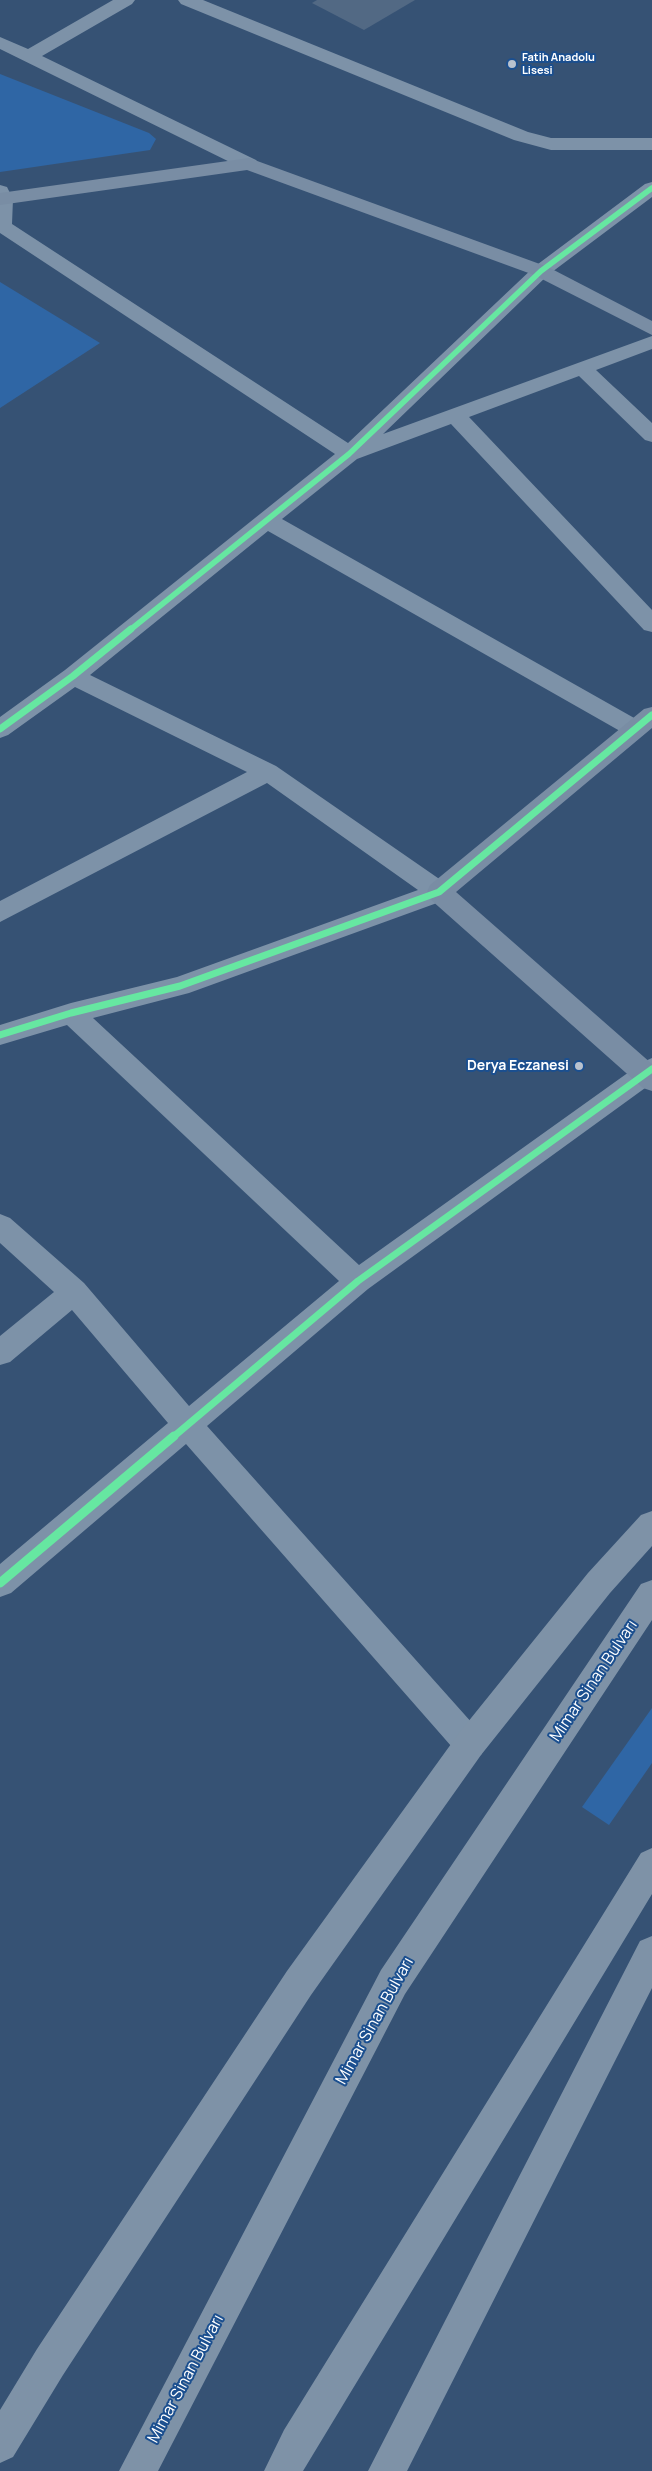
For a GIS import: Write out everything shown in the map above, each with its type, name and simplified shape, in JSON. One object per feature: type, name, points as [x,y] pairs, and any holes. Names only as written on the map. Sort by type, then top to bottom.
[{"type":"highway","points":[[0,2444],[50,2362],[299,1983],[470,1744],[599,1584],[652,1525]]},
{"type":"highway","name":"Mimar Sinan Bulvarı","points":[[138,2471],[393,1982],[652,1594]]},
{"type":"highway","points":[[283,2471],[297,2443],[652,1864]]},
{"type":"highway","points":[[387,2471],[652,1953]]},
{"type":"street","points":[[29,56],[126,0]]},
{"type":"street","points":[[186,0],[521,136],[552,144],[652,144]]},
{"type":"street","points":[[0,42],[250,164],[541,271],[652,329]]},
{"type":"street","points":[[250,164],[1,196],[2,226],[349,454]]},
{"type":"street","points":[[0,729],[72,676],[349,454],[541,271],[652,188]]},
{"type":"street","points":[[349,454],[652,342]]},
{"type":"street","points":[[582,368],[652,435]]},
{"type":"street","points":[[454,415],[652,624]]},
{"type":"street","points":[[0,1035],[71,1013],[180,986],[439,892],[643,722],[266,520]]},
{"type":"street","points":[[0,1583],[358,1281],[650,1074],[439,892],[268,772],[72,676]]},
{"type":"street","points":[[0,912],[268,772]]},
{"type":"street","points":[[71,1013],[358,1281]]},
{"type":"street","points":[[0,1226],[74,1292],[188,1425],[470,1744]]},
{"type":"street","points":[[0,1353],[74,1292]]},
{"type":"shaded area","points":[[0,74],[149,133],[156,139],[150,150],[0,172]]},
{"type":"shaded area","points":[[0,282],[100,343],[0,408]]},
{"type":"shaded area","points":[[652,1708],[652,1763],[609,1825],[582,1807]]},
{"type":"building","points":[[317,0],[415,0],[364,30],[312,3]]},
{"type":"cycle path","points":[[0,729],[73,676],[349,454],[541,271],[652,188]]},
{"type":"cycle path","points":[[0,1035],[71,1013],[180,986],[439,892],[652,715]]},
{"type":"cycle path","points":[[0,1583],[358,1281],[652,1069]]},
{"type":"place","name":"Fatih Anadolu Lisesi","points":[[512,64]]},
{"type":"place","name":"Derya Eczanesi","points":[[579,1066]]}]
